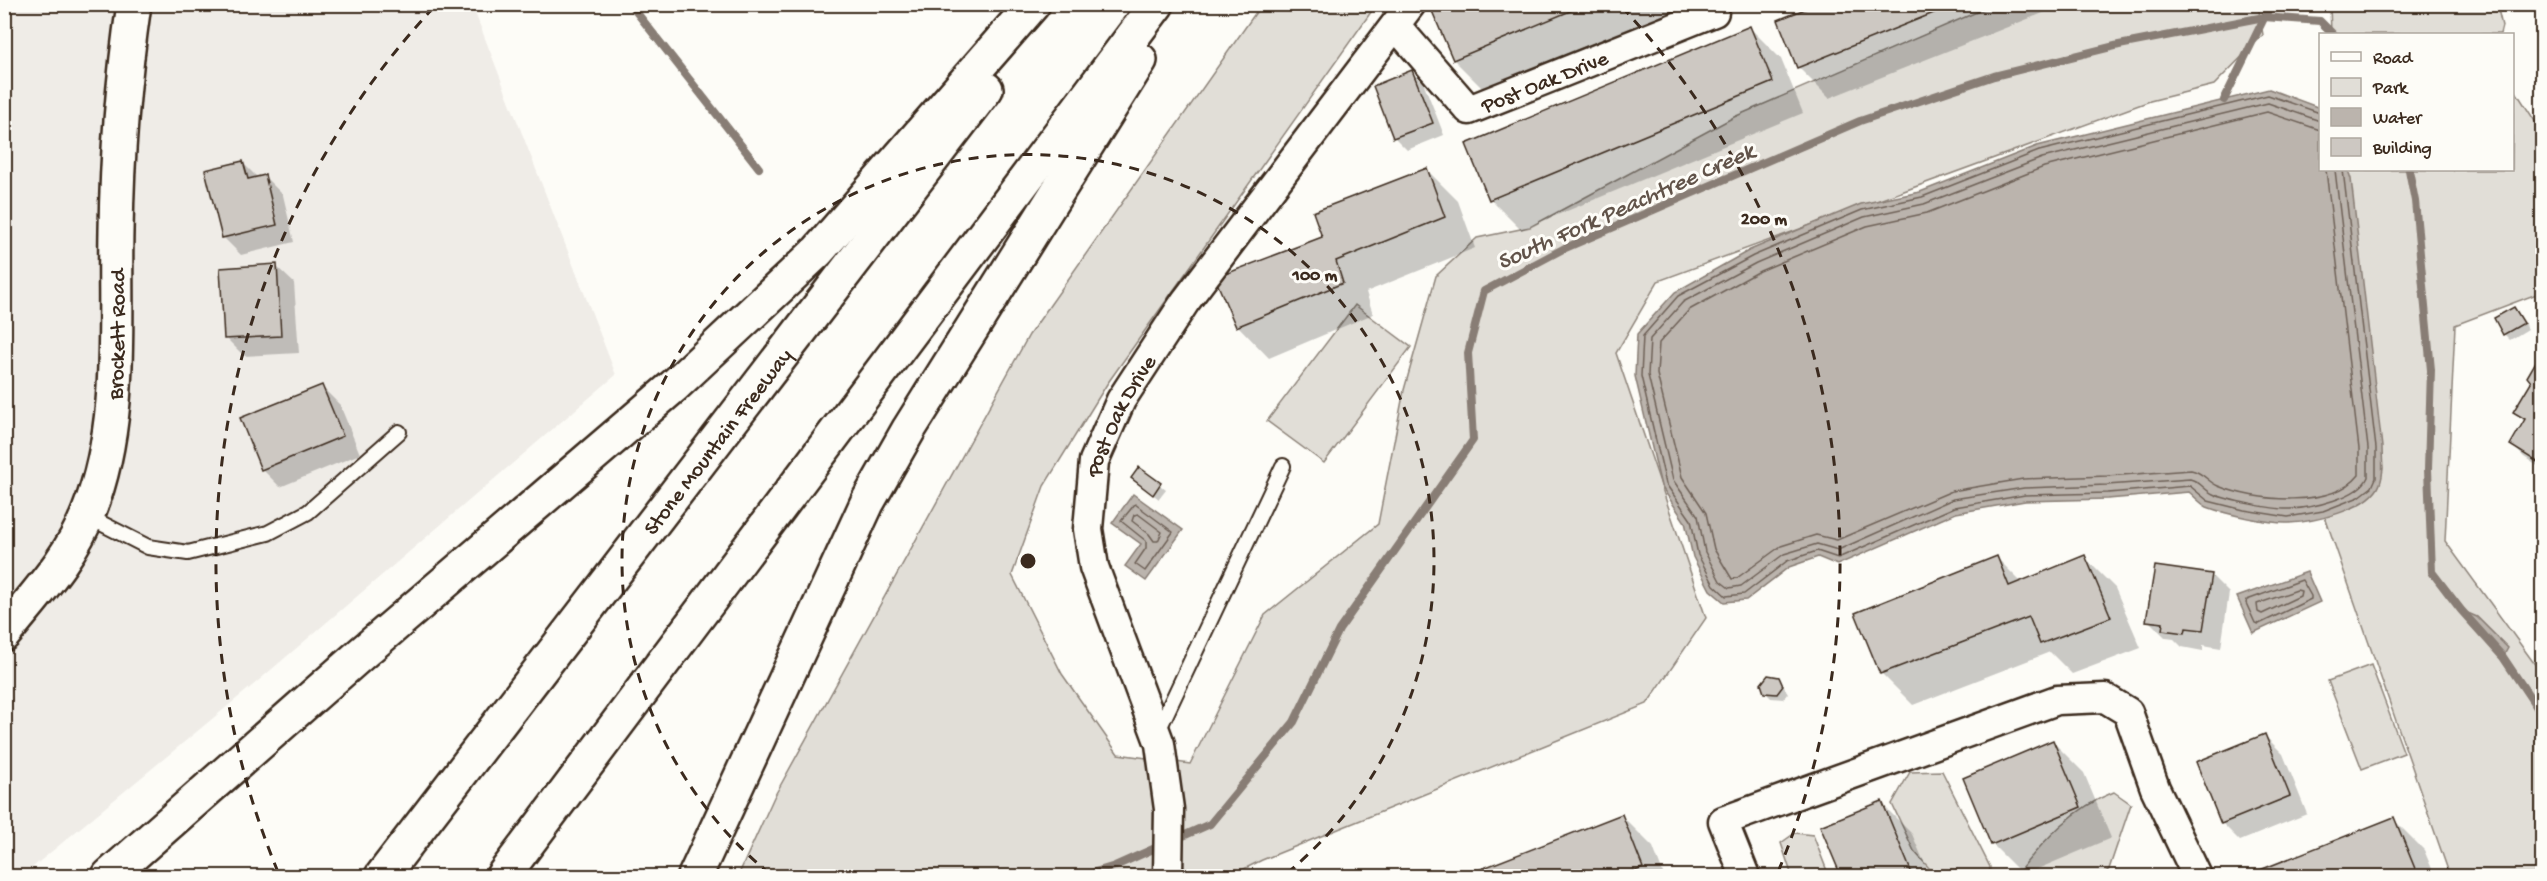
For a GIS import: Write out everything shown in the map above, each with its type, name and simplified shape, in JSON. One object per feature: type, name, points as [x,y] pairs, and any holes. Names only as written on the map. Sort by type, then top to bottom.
[{"type":"main road","name":"Brockett Road","points":[[4,634],[66,557],[87,516],[104,463],[111,420],[114,376],[117,216],[126,62],[134,4]]},
{"type":"main road","points":[[109,876],[361,654],[674,386],[818,250],[1033,4]]},
{"type":"main road","name":"Stone Mountain Freeway","points":[[382,876],[1051,4]]},
{"type":"main road","points":[[503,876],[1157,4]]},
{"type":"main road","points":[[695,876],[867,503],[909,429],[1175,4]]},
{"type":"street","name":"Post Oak Drive","points":[[1168,871],[1169,809],[1160,744],[1094,567],[1088,529],[1094,461],[1121,400],[1185,302],[1403,15],[1469,110],[1714,12],[1711,4]]},
{"type":"street","points":[[1745,876],[1723,821],[2057,700],[2104,698],[2128,712],[2155,788],[2197,876]]},
{"type":"lane","points":[[87,516],[148,546],[188,554],[268,534],[308,512],[399,432]]},
{"type":"lane","points":[[1156,735],[1283,466]]},
{"type":"shaded area","points":[[5,5],[472,5],[616,375],[258,681],[22,876],[5,876]]},
{"type":"green space","points":[[1261,5],[1376,5],[1107,384],[1044,486],[1012,575],[1062,674],[1118,754],[1190,764],[1265,615],[1378,524],[1404,390],[1436,276],[1477,238],[1530,227],[1734,117],[1993,5],[2258,5],[2263,35],[2214,85],[2150,101],[1658,281],[1616,353],[1706,618],[1647,704],[1262,860],[1230,876],[738,876],[774,797],[1029,335]]},
{"type":"green space","points":[[2330,5],[2497,5],[2502,26],[2500,33],[2331,33]]},
{"type":"green space","points":[[2514,89],[2542,132],[2542,292],[2455,325],[2445,541],[2542,674],[2542,876],[2450,876],[2325,517],[2363,501],[2376,488],[2383,468],[2348,171],[2514,171]]},
{"type":"green space","points":[[1355,305],[1411,347],[1324,463],[1267,421]]},
{"type":"green space","points":[[2371,665],[2404,753],[2362,769],[2328,681]]},
{"type":"green space","points":[[1942,771],[1990,867],[1989,876],[1936,876],[1914,851],[1892,804],[1910,772]]},
{"type":"green space","points":[[2114,792],[2131,804],[2109,869],[2102,876],[2020,876],[2018,873],[2028,860],[2061,826],[2086,807]]},
{"type":"green space","points":[[1795,833],[1813,835],[1829,876],[1792,876],[1781,843]]},
{"type":"water","points":[[2269,89],[2319,108],[2319,171],[2348,171],[2351,179],[2382,447],[2383,468],[2378,488],[2362,503],[2351,508],[2325,517],[2289,523],[2260,520],[2215,510],[2205,506],[2189,492],[2108,499],[2025,501],[1956,513],[1837,565],[1818,557],[1789,567],[1746,600],[1724,602],[1710,590],[1693,557],[1685,522],[1661,486],[1635,376],[1637,334],[1675,292],[1750,250],[1861,204],[1920,192],[2037,146]]},
{"type":"water","points":[[1133,494],[1183,530],[1146,581],[1125,566],[1141,544],[1112,523]]},
{"type":"water","points":[[2307,572],[2320,602],[2253,633],[2237,597]]},
{"type":"water","points":[[2461,610],[2477,617],[2508,648],[2503,657]]},
{"type":"building","points":[[1429,4],[1587,4],[1453,60]]},
{"type":"building","points":[[1817,4],[1956,4],[1797,68],[1778,20]]},
{"type":"building","points":[[1750,26],[1773,82],[1489,200],[1466,144]]},
{"type":"building","points":[[1412,70],[1433,123],[1393,138],[1373,86]]},
{"type":"building","points":[[243,161],[248,179],[265,175],[277,225],[222,238],[205,170]]},
{"type":"building","points":[[1427,168],[1445,217],[1336,261],[1343,283],[1236,327],[1215,278],[1322,237],[1313,212]]},
{"type":"building","points":[[277,264],[281,336],[224,339],[220,268]]},
{"type":"building","points":[[2514,307],[2524,323],[2503,335],[2494,318]]},
{"type":"building","points":[[2538,358],[2542,361],[2542,465],[2510,445],[2525,419],[2513,412],[2531,382],[2527,377]]},
{"type":"building","points":[[322,385],[343,436],[261,470],[240,418]]},
{"type":"building","points":[[1139,467],[1161,483],[1153,495],[1131,478]]},
{"type":"building","points":[[2085,555],[2111,617],[2040,644],[2029,617],[1880,674],[1855,613],[1997,556],[2009,586]]},
{"type":"building","points":[[2155,566],[2212,574],[2203,630],[2186,628],[2185,633],[2162,630],[2163,623],[2146,621]]},
{"type":"building","points":[[1768,675],[1779,677],[1783,686],[1777,694],[1764,693],[1761,684]]},
{"type":"building","points":[[2265,734],[2290,796],[2221,824],[2196,762]]},
{"type":"building","points":[[2053,740],[2081,807],[1991,845],[1963,778]]},
{"type":"building","points":[[1882,801],[1913,876],[1841,876],[1820,826]]},
{"type":"building","points":[[1622,814],[1643,868],[1620,876],[1463,876]]},
{"type":"building","points":[[2394,817],[2418,876],[2257,876],[2255,872]]},
{"type":"waterway","points":[[630,4],[759,168]]},
{"type":"waterway","points":[[2224,100],[2271,4]]},
{"type":"waterway","name":"South Fork Peachtree Creek","points":[[1174,840],[1210,824],[1294,722],[1339,630],[1473,440],[1468,353],[1484,291],[1563,249],[1860,121],[1994,76],[2119,45],[2264,17],[2320,21],[2332,33]]},
{"type":"waterway","name":"South Fork Peachtree Creek","points":[[2409,171],[2415,201],[2431,370],[2428,469],[2432,572],[2461,610],[2503,657],[2542,715]]},
{"type":"waterway","name":"South Fork Peachtree Creek","points":[[1082,876],[1115,866],[1162,845]]}]
